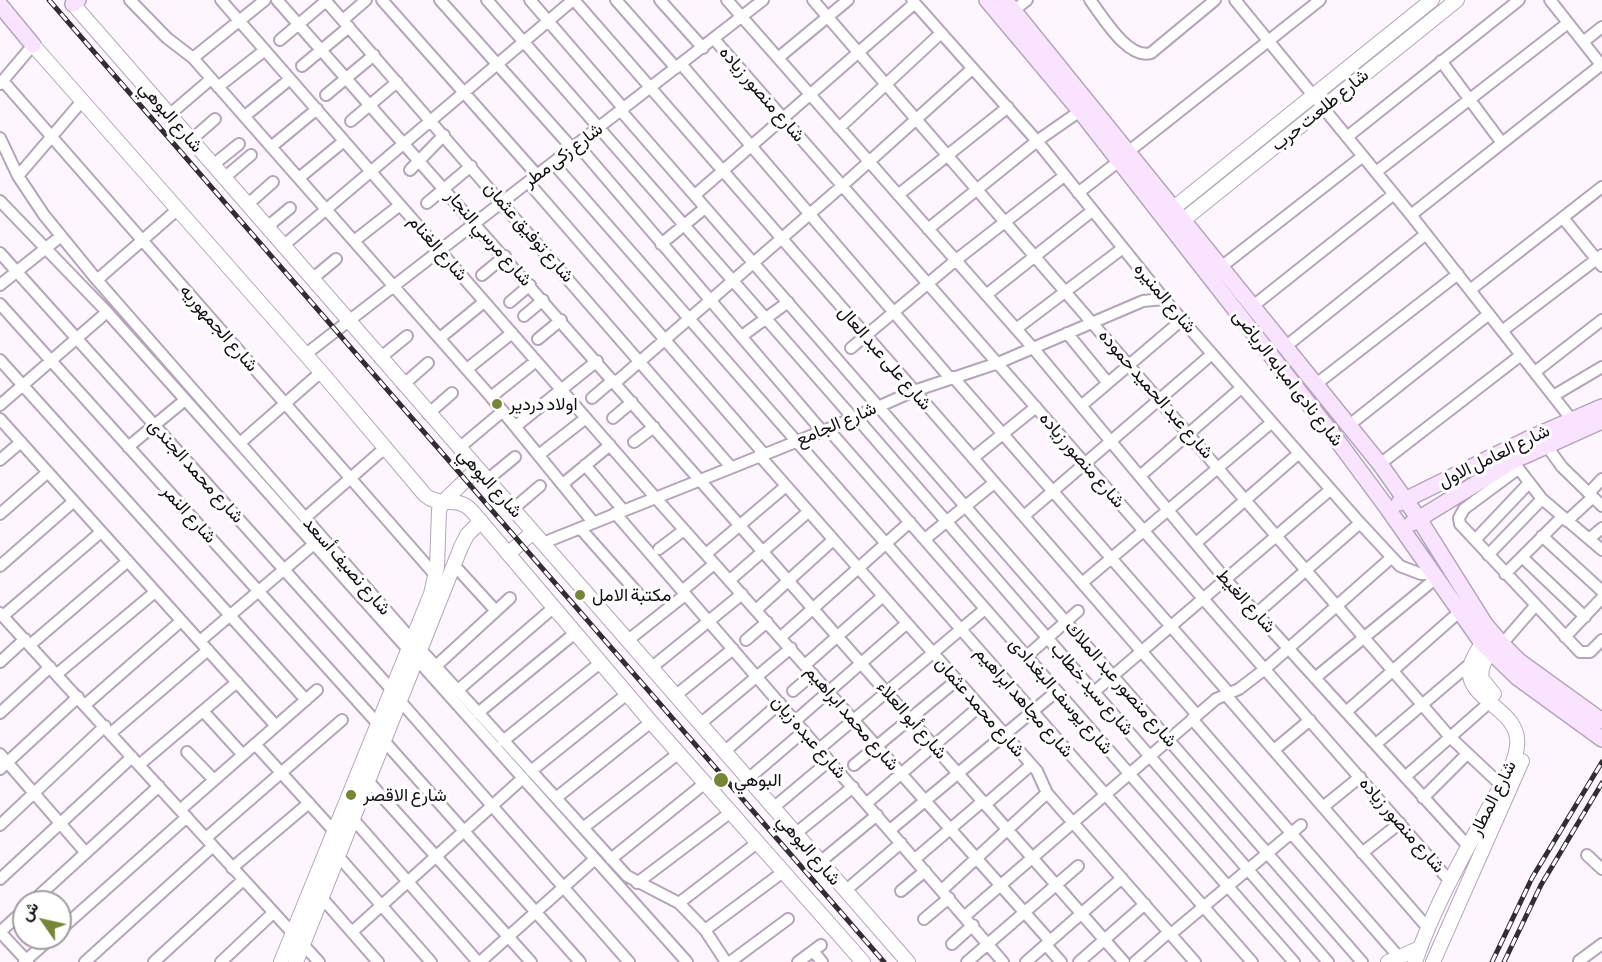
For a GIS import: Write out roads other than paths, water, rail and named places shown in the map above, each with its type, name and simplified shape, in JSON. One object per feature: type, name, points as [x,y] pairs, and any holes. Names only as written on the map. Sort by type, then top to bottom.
[{"type":"main road","name":"شارع نادى امبابه الرياضى","points":[[987,0],[1080,111],[1124,157]]},
{"type":"main road","points":[[0,5],[33,45]]},
{"type":"main road","name":"شارع نادى امبابه الرياضى","points":[[1009,5],[1173,219],[1388,509],[1458,613],[1491,646],[1518,678],[1602,739]]},
{"type":"main road","name":"شارع نادى امبابه الرياضى","points":[[1173,219],[1221,267],[1380,464],[1419,519],[1475,609],[1491,646],[1538,675],[1602,721]]},
{"type":"main road","name":"شارع العامل الاول","points":[[1388,509],[1602,407]]},
{"type":"main road","name":"شارع العامل الاول","points":[[1402,529],[1546,445],[1602,422]]},
{"type":"street","points":[[130,0],[161,33],[193,58],[245,116],[504,411],[594,522]]},
{"type":"street","name":"شارع الغنام","points":[[221,0],[654,496]]},
{"type":"street","points":[[193,58],[265,0]]},
{"type":"street","name":"شارع مرسي النجار","points":[[277,0],[505,256],[699,479]]},
{"type":"street","points":[[280,40],[326,0]]},
{"type":"street","name":"شارع توفيق عثمان","points":[[326,0],[730,466]]},
{"type":"street","points":[[302,66],[322,50],[366,0]]},
{"type":"street","name":"شارع محمد عثمان","points":[[382,0],[464,93],[786,486],[1031,765],[1043,780],[1047,793],[1195,962]]},
{"type":"street","name":"شارع يوسف البغدادى","points":[[440,0],[575,146],[825,430],[910,522],[1294,962]]},
{"type":"street","name":"شارع سيد خطاب","points":[[487,0],[683,226],[947,522],[1328,962]]},
{"type":"street","name":"شارع منصور عبد الملاك","points":[[530,0],[705,208],[880,406],[1362,962]]},
{"type":"street","points":[[283,246],[573,0]]},
{"type":"street","name":"شارع على عبد العال","points":[[573,0],[1141,651],[1393,959]]},
{"type":"street","points":[[616,0],[751,146],[951,378],[1171,625],[1274,750],[1428,927]]},
{"type":"street","points":[[660,0],[703,48]]},
{"type":"street","name":"شارع الغيط","points":[[727,0],[1033,348],[1227,580],[1468,846]]},
{"type":"street","name":"شارع زكى مطر","points":[[306,354],[763,0]]},
{"type":"street","name":"شارع عبد الحميد حموده","points":[[813,0],[1094,322],[1450,737],[1501,785]]},
{"type":"street","points":[[778,58],[848,0]]},
{"type":"street","points":[[1009,5],[1027,0]]},
{"type":"street","points":[[1090,0],[1130,49],[1146,55],[1215,0]]},
{"type":"street","points":[[1235,0],[1411,215],[1572,420]]},
{"type":"street","points":[[1078,193],[1320,0]]},
{"type":"street","name":"شارع طلعت حرب","points":[[1173,219],[1313,96],[1432,0]]},
{"type":"street","name":"شارع طلعت حرب","points":[[1173,219],[1323,108],[1456,0]]},
{"type":"street","points":[[1347,137],[1519,0]]},
{"type":"street","points":[[1411,215],[1601,65],[1552,1]]},
{"type":"street","name":"شارع البوهي","points":[[76,2],[169,115],[428,414],[908,962]]},
{"type":"street","points":[[694,195],[914,2]]},
{"type":"street","name":"شارع المنيره","points":[[914,2],[1037,141],[1164,299],[1391,558],[1410,571],[1434,576]]},
{"type":"street","points":[[1376,172],[1568,23]]},
{"type":"street","points":[[1583,42],[1602,27]]},
{"type":"street","points":[[839,128],[940,34]]},
{"type":"street","name":"شارع منصور زياده","points":[[714,39],[1449,880]]},
{"type":"street","points":[[1,82],[33,45]]},
{"type":"street","name":"شارع البوهي","points":[[33,45],[306,354],[428,498],[443,502],[453,500],[464,503],[482,521],[600,663],[862,962]]},
{"type":"street","points":[[169,115],[265,50]]},
{"type":"street","points":[[326,95],[374,55]]},
{"type":"street","points":[[1441,61],[1502,143]]},
{"type":"street","points":[[592,398],[690,319],[972,69]]},
{"type":"street","points":[[245,116],[290,79]]},
{"type":"street","name":"شارع الجمهوريه","points":[[1,82],[52,137],[436,576]]},
{"type":"street","points":[[351,121],[397,82]]},
{"type":"street","points":[[18,176],[82,101]]},
{"type":"street","points":[[898,195],[1008,107]]},
{"type":"street","points":[[272,147],[316,109]]},
{"type":"street","points":[[928,229],[1037,141],[1080,111]]},
{"type":"street","points":[[191,140],[216,119]]},
{"type":"street","points":[[410,170],[444,135]]},
{"type":"street","name":"شارع نصيف أسعد","points":[[0,138],[18,176],[61,236],[305,518],[415,650],[436,666],[504,741],[527,774],[556,798],[611,859],[637,883],[679,903],[705,930],[728,962]]},
{"type":"street","points":[[299,178],[344,141]]},
{"type":"street","points":[[213,165],[238,144]]},
{"type":"street","points":[[224,178],[251,155]]},
{"type":"street","points":[[1221,267],[1363,156]]},
{"type":"street","name":"شارع مجاهد ابراهيم","points":[[553,163],[1252,962]]},
{"type":"street","points":[[427,203],[471,166]]},
{"type":"street","points":[[851,348],[956,260],[1064,176]]},
{"type":"street","points":[[247,205],[273,182]]},
{"type":"street","points":[[1470,290],[1602,187]]},
{"type":"street","points":[[1253,306],[1394,194]]},
{"type":"street","name":"شارع نصيف أسعد","points":[[0,201],[107,312],[314,544],[415,650],[527,774],[595,859],[687,962]]},
{"type":"street","points":[[354,241],[400,205]]},
{"type":"street","points":[[267,227],[290,208]]},
{"type":"street","points":[[662,243],[705,208]]},
{"type":"street","points":[[97,280],[178,209]]},
{"type":"street","points":[[986,295],[1092,211]]},
{"type":"street","points":[[1502,331],[1600,260],[1563,218]]},
{"type":"street","points":[[1285,347],[1426,234]]},
{"type":"street","points":[[0,285],[61,236]]},
{"type":"street","points":[[1016,329],[1123,248]]},
{"type":"street","name":"شارع محمد الجندى","points":[[0,253],[392,690]]},
{"type":"street","points":[[482,274],[505,256]]},
{"type":"street","points":[[312,279],[336,259]]},
{"type":"street","points":[[1315,385],[1458,274]]},
{"type":"street","points":[[510,302],[530,285]]},
{"type":"street","name":"شارع الجامع","points":[[543,543],[654,496],[825,430],[914,391],[998,363],[1143,301],[1164,299]]},
{"type":"street","points":[[524,316],[543,300]]},
{"type":"street","points":[[440,338],[484,302]]},
{"type":"street","points":[[742,336],[788,302]]},
{"type":"street","name":"شارع النمر","points":[[0,304],[378,724]]},
{"type":"street","points":[[0,405],[107,312]]},
{"type":"street","points":[[1348,426],[1489,314]]},
{"type":"street","points":[[1082,406],[1183,319]]},
{"type":"street","points":[[1535,372],[1602,320]]},
{"type":"street","points":[[538,339],[561,321]]},
{"type":"street","points":[[467,369],[512,333]]},
{"type":"street","points":[[1067,333],[1108,383]]},
{"type":"street","points":[[380,358],[407,336]]},
{"type":"street","points":[[1024,516],[1212,354]]},
{"type":"street","points":[[1380,464],[1521,355]]},
{"type":"street","points":[[0,360],[306,700]]},
{"type":"street","points":[[491,397],[536,361]]},
{"type":"street","points":[[516,426],[597,361]]},
{"type":"street","points":[[403,385],[428,363]]},
{"type":"street","points":[[1553,396],[1602,367]]},
{"type":"street","points":[[240,443],[321,372]]},
{"type":"street","points":[[1140,476],[1241,388]]},
{"type":"street","points":[[428,414],[452,393]]},
{"type":"street","points":[[128,447],[186,400]]},
{"type":"street","points":[[613,418],[632,402]]},
{"type":"street","points":[[974,458],[1036,407]]},
{"type":"street","points":[[459,448],[504,411]]},
{"type":"street","points":[[540,454],[586,418]]},
{"type":"street","points":[[0,419],[276,726]]},
{"type":"street","points":[[1082,583],[1271,423]]},
{"type":"street","points":[[634,442],[654,427]]},
{"type":"street","points":[[0,460],[21,442]]},
{"type":"street","points":[[564,483],[610,445]]},
{"type":"street","points":[[1546,445],[1562,466],[1602,506]]},
{"type":"street","points":[[305,518],[386,447]]},
{"type":"street","points":[[1196,543],[1298,454]]},
{"type":"street","points":[[487,480],[515,457]]},
{"type":"street","name":"شارع عبده زيان","points":[[585,465],[684,593],[1003,962]]},
{"type":"street","points":[[1602,550],[1542,500],[1515,465],[1460,513],[1460,524],[1580,652],[1585,653],[1594,649],[1602,640]]},
{"type":"street","points":[[296,962],[401,702],[436,576],[437,519],[443,502],[477,470]]},
{"type":"street","points":[[0,514],[48,472]]},
{"type":"street","name":"شارع أبو العلاء","points":[[699,479],[1124,962]]},
{"type":"street","points":[[1505,574],[1542,536],[1591,495],[1602,479]]},
{"type":"street","points":[[925,539],[994,483]]},
{"type":"street","points":[[1475,540],[1528,484]]},
{"type":"street","points":[[513,509],[540,486]]},
{"type":"street","points":[[706,554],[786,486]]},
{"type":"street","points":[[1094,692],[1330,490]]},
{"type":"street","name":"شارع محمد ابراهيم","points":[[654,496],[1025,912],[1061,962]]},
{"type":"street","points":[[1488,555],[1542,500]]},
{"type":"street","points":[[0,566],[74,501]]},
{"type":"street","points":[[730,580],[808,512]]},
{"type":"street","points":[[281,962],[392,690],[415,650],[467,535],[482,521]]},
{"type":"street","points":[[781,637],[910,522]]},
{"type":"street","points":[[1257,613],[1360,523]]},
{"type":"street","points":[[580,528],[642,598]]},
{"type":"street","points":[[1589,539],[1602,528]]},
{"type":"street","points":[[660,549],[684,530]]},
{"type":"street","points":[[101,532],[1,614],[319,962]]},
{"type":"street","points":[[508,554],[533,532]]},
{"type":"street","points":[[1542,536],[1602,591]]},
{"type":"street","points":[[756,610],[833,540]]},
{"type":"street","points":[[200,641],[314,544]]},
{"type":"street","points":[[1522,557],[1584,616]]},
{"type":"street","points":[[965,916],[1194,717],[1265,669],[1287,647],[1391,558]]},
{"type":"street","points":[[0,662],[128,561]]},
{"type":"street","points":[[627,641],[684,593],[714,564]]},
{"type":"street","points":[[454,565],[496,610]]},
{"type":"street","points":[[1315,678],[1434,576]]},
{"type":"street","points":[[0,713],[155,592]]},
{"type":"street","points":[[651,668],[742,594]]},
{"type":"street","points":[[805,664],[883,596]]},
{"type":"street","points":[[436,666],[510,598]]},
{"type":"street","points":[[1564,637],[1602,598]]},
{"type":"street","name":"شارع المطار","points":[[1415,962],[1449,880],[1516,753],[1517,739],[1509,720],[1473,686],[1470,675],[1471,663],[1535,606]]},
{"type":"street","points":[[458,690],[553,608]]},
{"type":"street","points":[[819,748],[985,609]]},
{"type":"street","points":[[1027,656],[1078,611]]},
{"type":"street","points":[[1346,712],[1458,613]]},
{"type":"street","points":[[86,853],[34,793],[2,762],[181,621]]},
{"type":"street","points":[[746,640],[767,622]]},
{"type":"street","points":[[795,721],[906,624]]},
{"type":"street","points":[[478,713],[575,633]]},
{"type":"street","name":"شارع المطار","points":[[1433,962],[1526,748],[1525,733],[1520,720],[1486,687],[1481,678],[1482,668],[1491,646]]},
{"type":"street","points":[[700,724],[791,648]]},
{"type":"street","points":[[675,696],[733,649]]},
{"type":"street","points":[[0,825],[108,730],[208,650]]},
{"type":"street","points":[[504,741],[600,663]]},
{"type":"street","points":[[1376,744],[1471,663]]},
{"type":"street","points":[[793,691],[813,674]]},
{"type":"street","points":[[854,765],[957,680]]},
{"type":"street","points":[[0,879],[60,824],[237,682]]},
{"type":"street","points":[[72,919],[183,813],[214,780],[317,690]]},
{"type":"street","points":[[890,830],[1057,691]]},
{"type":"street","points":[[352,932],[527,774],[627,694]]},
{"type":"street","points":[[401,702],[629,962]]},
{"type":"street","points":[[1405,777],[1490,702]]},
{"type":"street","points":[[724,752],[780,703]]},
{"type":"street","points":[[867,803],[980,706]]},
{"type":"street","points":[[203,711],[243,755]]},
{"type":"street","points":[[85,962],[281,773],[342,720]]},
{"type":"street","points":[[1274,750],[1310,720]]},
{"type":"street","points":[[556,798],[651,722]]},
{"type":"street","points":[[748,779],[804,731]]},
{"type":"street","points":[[385,742],[580,962]]},
{"type":"street","points":[[255,744],[334,831]]},
{"type":"street","points":[[188,752],[214,780]]},
{"type":"street","points":[[583,828],[679,753]]},
{"type":"street","points":[[1423,798],[1467,754]]},
{"type":"street","points":[[772,808],[829,760]]},
{"type":"street","points":[[915,859],[1031,765]]},
{"type":"street","points":[[1323,807],[1360,777]]},
{"type":"street","points":[[369,783],[531,962]]},
{"type":"street","points":[[611,859],[705,783]]},
{"type":"street","points":[[45,890],[159,786]]},
{"type":"street","points":[[795,834],[853,787]]},
{"type":"street","points":[[924,920],[976,858],[1047,793]]},
{"type":"street","points":[[232,868],[309,803]]},
{"type":"street","points":[[637,883],[731,812]]},
{"type":"street","points":[[820,862],[877,815]]},
{"type":"street","points":[[354,820],[479,962],[595,859]]},
{"type":"street","points":[[1362,853],[1400,823]]},
{"type":"street","points":[[1135,962],[1301,825]]},
{"type":"street","points":[[679,903],[758,843]]},
{"type":"street","points":[[845,891],[901,843]]},
{"type":"street","points":[[1587,855],[1602,869]]},
{"type":"street","points":[[339,857],[431,962]]},
{"type":"street","points":[[967,962],[1078,866]]},
{"type":"street","points":[[901,891],[925,871]]},
{"type":"street","points":[[705,930],[783,872]]},
{"type":"street","points":[[1026,962],[1122,878]]},
{"type":"street","points":[[154,962],[243,880]]},
{"type":"street","points":[[322,898],[378,962]]},
{"type":"street","points":[[1079,962],[1145,904]]},
{"type":"street","points":[[221,962],[273,913]]},
{"type":"street","points":[[728,962],[788,919]]},
{"type":"street","points":[[12,921],[0,932],[26,961],[38,950]]},
{"type":"street","points":[[952,944],[973,925]]},
{"type":"street","points":[[1579,961],[1602,944]]},
{"type":"street","points":[[798,962],[817,948],[822,962]]},
{"type":"street","points":[[1393,959],[1420,948]]},
{"type":"railway","points":[[49,0],[884,962]]},
{"type":"railway","points":[[1492,962],[1532,878],[1602,762]]},
{"type":"railway","points":[[1504,962],[1541,885],[1602,783]]},
{"type":"place","name":"اولاد دردير","points":[[497,404]]},
{"type":"place","name":"مكتبة الامل","points":[[580,595]]},
{"type":"place","name":"البوهي","points":[[721,780]]},
{"type":"place","name":"شارع الاقصر","points":[[351,795]]}]
